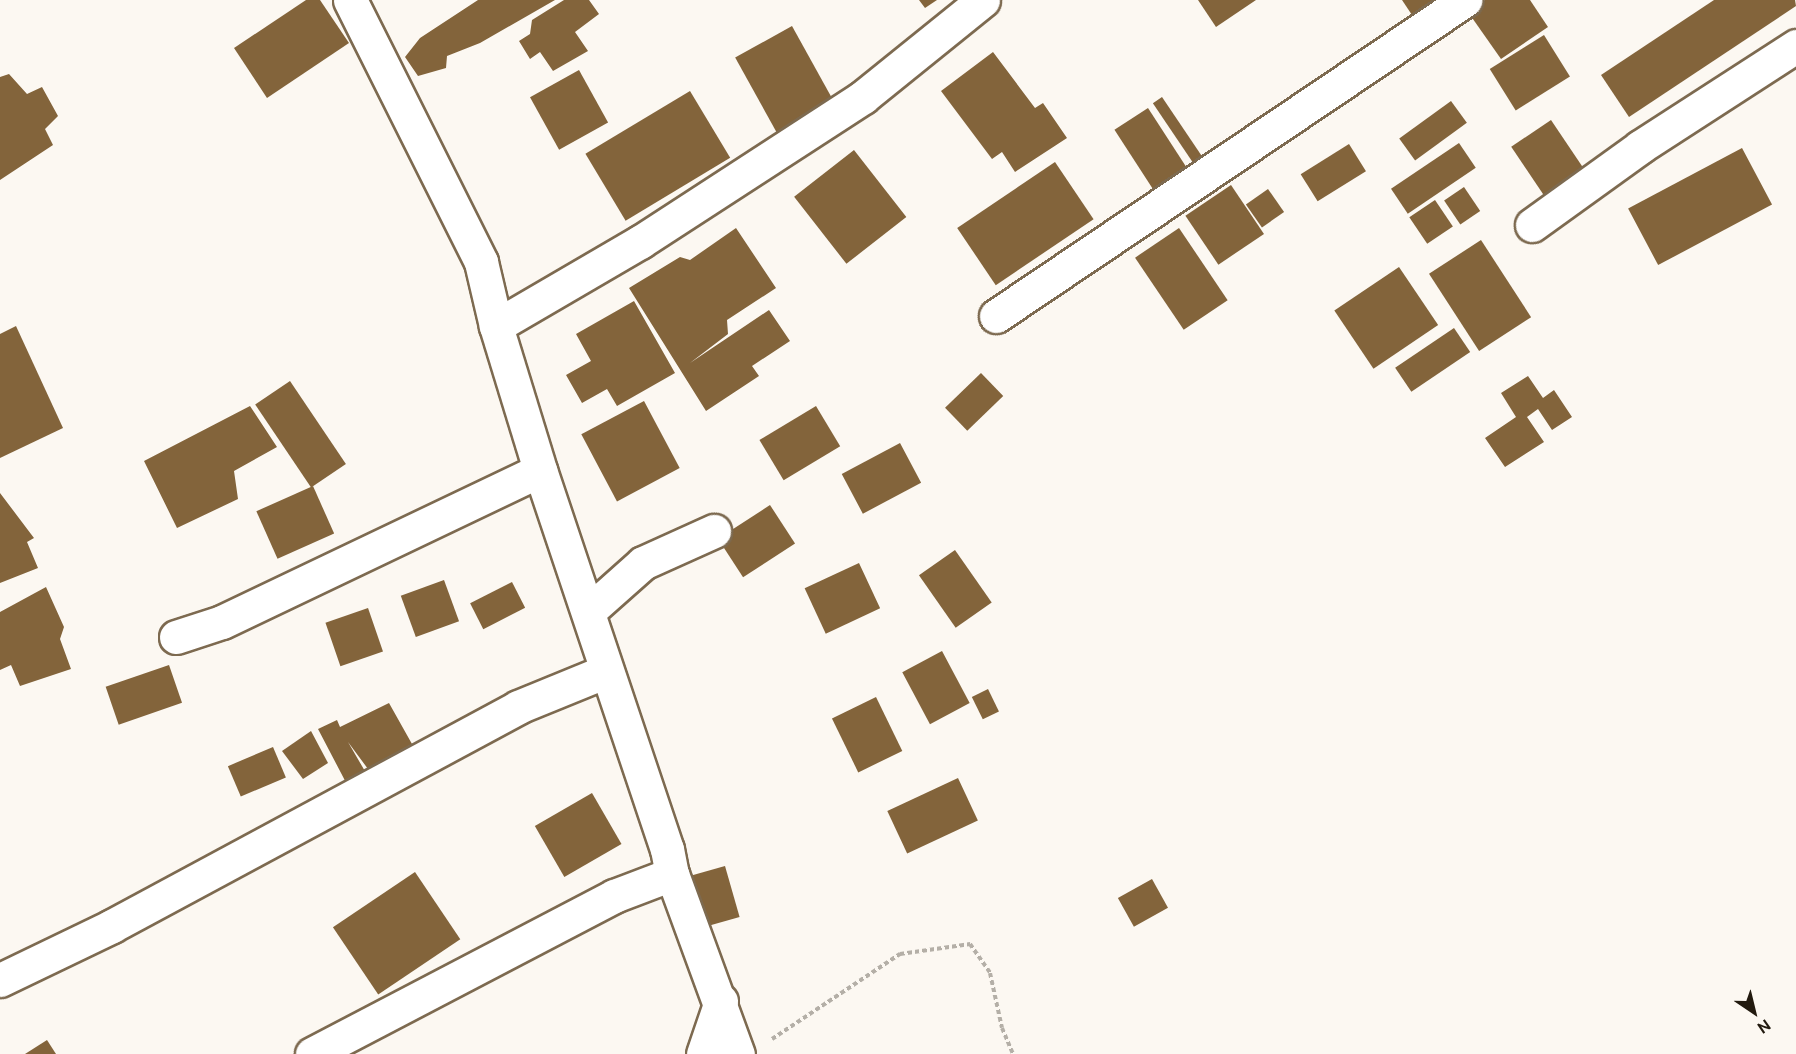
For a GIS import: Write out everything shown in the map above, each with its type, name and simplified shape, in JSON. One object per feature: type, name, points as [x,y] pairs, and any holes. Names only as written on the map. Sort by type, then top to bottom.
[{"type":"street","points":[[350,0],[481,262],[496,326],[540,470],[590,611],[606,671],[667,849],[672,873],[721,1001],[738,1054]]},
{"type":"street","points":[[496,326],[640,242],[863,97],[983,0]]},
{"type":"street","points":[[996,316],[1465,0]]},
{"type":"street","points":[[1532,225],[1640,147],[1796,46]]},
{"type":"street","points":[[176,637],[222,622],[540,470]]},
{"type":"street","points":[[590,611],[643,563],[714,531]]},
{"type":"street","points":[[0,980],[112,926],[518,707],[606,671]]},
{"type":"street","points":[[312,1054],[614,896],[672,873]]},
{"type":"street","points":[[703,1054],[721,1001]]},
{"type":"path","points":[[768,1041],[900,954],[970,944],[990,973],[1002,1028],[1013,1054]]},
{"type":"building","points":[[306,0],[320,0],[349,43],[267,98],[234,48]]},
{"type":"building","points":[[478,0],[555,0],[480,43],[447,56],[446,68],[418,76],[405,57],[420,38]]},
{"type":"building","points":[[564,0],[589,0],[599,14],[575,32],[588,51],[553,71],[540,52],[530,59],[519,41],[530,34],[532,20]]},
{"type":"building","points":[[919,0],[937,0],[925,8]]},
{"type":"building","points":[[1198,0],[1256,0],[1216,27]]},
{"type":"building","points":[[1402,0],[1434,0],[1412,15]]},
{"type":"building","points":[[1485,0],[1530,0],[1548,27],[1501,59],[1468,12]]},
{"type":"building","points":[[1714,0],[1795,0],[1796,6],[1629,117],[1601,75]]},
{"type":"building","points":[[792,26],[835,103],[778,134],[735,58]]},
{"type":"building","points":[[1544,35],[1570,77],[1516,110],[1490,69]]},
{"type":"building","points":[[993,52],[1035,108],[1043,103],[1067,138],[1015,172],[1002,152],[992,159],[941,91]]},
{"type":"building","points":[[579,70],[608,122],[559,150],[530,97]]},
{"type":"building","points":[[9,74],[27,94],[42,87],[58,116],[45,129],[53,145],[0,180],[0,77]]},
{"type":"building","points":[[690,91],[730,158],[626,221],[585,154]]},
{"type":"building","points":[[1162,97],[1204,160],[1195,166],[1153,103]]},
{"type":"building","points":[[1451,101],[1467,123],[1415,160],[1399,139]]},
{"type":"building","points":[[1148,108],[1190,173],[1157,195],[1114,130]]},
{"type":"building","points":[[1551,120],[1587,174],[1548,201],[1511,147]]},
{"type":"building","points":[[1459,143],[1476,168],[1408,214],[1391,189]]},
{"type":"building","points":[[1349,144],[1366,171],[1318,201],[1301,174]]},
{"type":"building","points":[[1742,148],[1772,205],[1658,265],[1628,209]]},
{"type":"building","points":[[854,150],[906,217],[846,264],[794,197]]},
{"type":"building","points":[[1055,162],[1094,219],[996,285],[957,228]]},
{"type":"building","points":[[1231,185],[1264,234],[1218,265],[1185,216]]},
{"type":"building","points":[[1464,187],[1480,211],[1460,224],[1444,200]]},
{"type":"building","points":[[1268,189],[1284,212],[1262,227],[1246,204]]},
{"type":"building","points":[[1435,200],[1453,227],[1427,244],[1409,217]]},
{"type":"building","points":[[736,228],[776,288],[727,320],[728,334],[690,363],[769,310],[790,341],[752,366],[759,376],[706,411],[629,288],[680,257],[690,260]]},
{"type":"building","points":[[1179,228],[1228,300],[1184,330],[1135,258]]},
{"type":"building","points":[[1481,240],[1531,317],[1479,351],[1429,274]]},
{"type":"building","points":[[1399,267],[1438,325],[1373,369],[1334,311]]},
{"type":"building","points":[[634,301],[675,373],[617,406],[607,389],[582,403],[566,375],[591,361],[576,334]]},
{"type":"building","points":[[16,326],[63,428],[0,458],[0,334]]},
{"type":"building","points":[[1454,328],[1470,352],[1411,392],[1395,368]]},
{"type":"building","points":[[981,373],[1003,396],[967,431],[945,408]]},
{"type":"building","points":[[1528,376],[1543,398],[1554,390],[1572,417],[1552,430],[1538,409],[1527,417],[1544,442],[1505,467],[1485,438],[1516,417],[1501,393]]},
{"type":"building","points":[[290,381],[346,464],[311,487],[255,404]]},
{"type":"building","points":[[644,401],[680,468],[617,501],[581,434]]},
{"type":"building","points":[[250,406],[277,447],[234,471],[238,499],[177,528],[144,461]]},
{"type":"building","points":[[816,406],[840,446],[784,480],[759,440]]},
{"type":"building","points":[[900,443],[921,483],[863,514],[842,474]]},
{"type":"building","points":[[313,486],[334,534],[278,559],[256,511]]},
{"type":"building","points":[[0,493],[34,538],[27,542],[38,568],[0,583]]},
{"type":"building","points":[[770,505],[795,544],[743,577],[718,539]]},
{"type":"building","points":[[955,550],[992,602],[956,628],[919,575]]},
{"type":"building","points":[[859,563],[880,608],[826,634],[805,588]]},
{"type":"building","points":[[444,580],[459,621],[416,637],[401,596]]},
{"type":"building","points":[[512,582],[525,608],[483,629],[470,603]]},
{"type":"building","points":[[46,587],[64,627],[60,639],[71,669],[20,686],[11,665],[0,670],[0,612]]},
{"type":"building","points":[[368,608],[383,651],[340,666],[325,623]]},
{"type":"building","points":[[942,651],[970,703],[930,724],[902,672]]},
{"type":"building","points":[[169,665],[182,703],[119,725],[106,687]]},
{"type":"building","points":[[988,689],[999,711],[983,719],[972,697]]},
{"type":"building","points":[[876,697],[902,751],[858,772],[832,718]]},
{"type":"building","points":[[389,703],[412,744],[368,769],[348,742],[373,785],[352,794],[318,729],[337,720],[340,727]]},
{"type":"building","points":[[311,731],[328,763],[303,779],[282,751]]},
{"type":"building","points":[[273,747],[286,777],[241,797],[228,766]]},
{"type":"building","points":[[958,778],[978,821],[907,854],[887,811]]},
{"type":"building","points":[[592,793],[622,844],[564,877],[535,826]]},
{"type":"building","points":[[725,866],[740,917],[707,926],[692,875]]},
{"type":"building","points":[[415,872],[460,939],[378,995],[333,927]]},
{"type":"building","points":[[1152,879],[1168,908],[1134,927],[1118,898]]},
{"type":"building","points":[[47,1040],[56,1054],[25,1054]]}]
